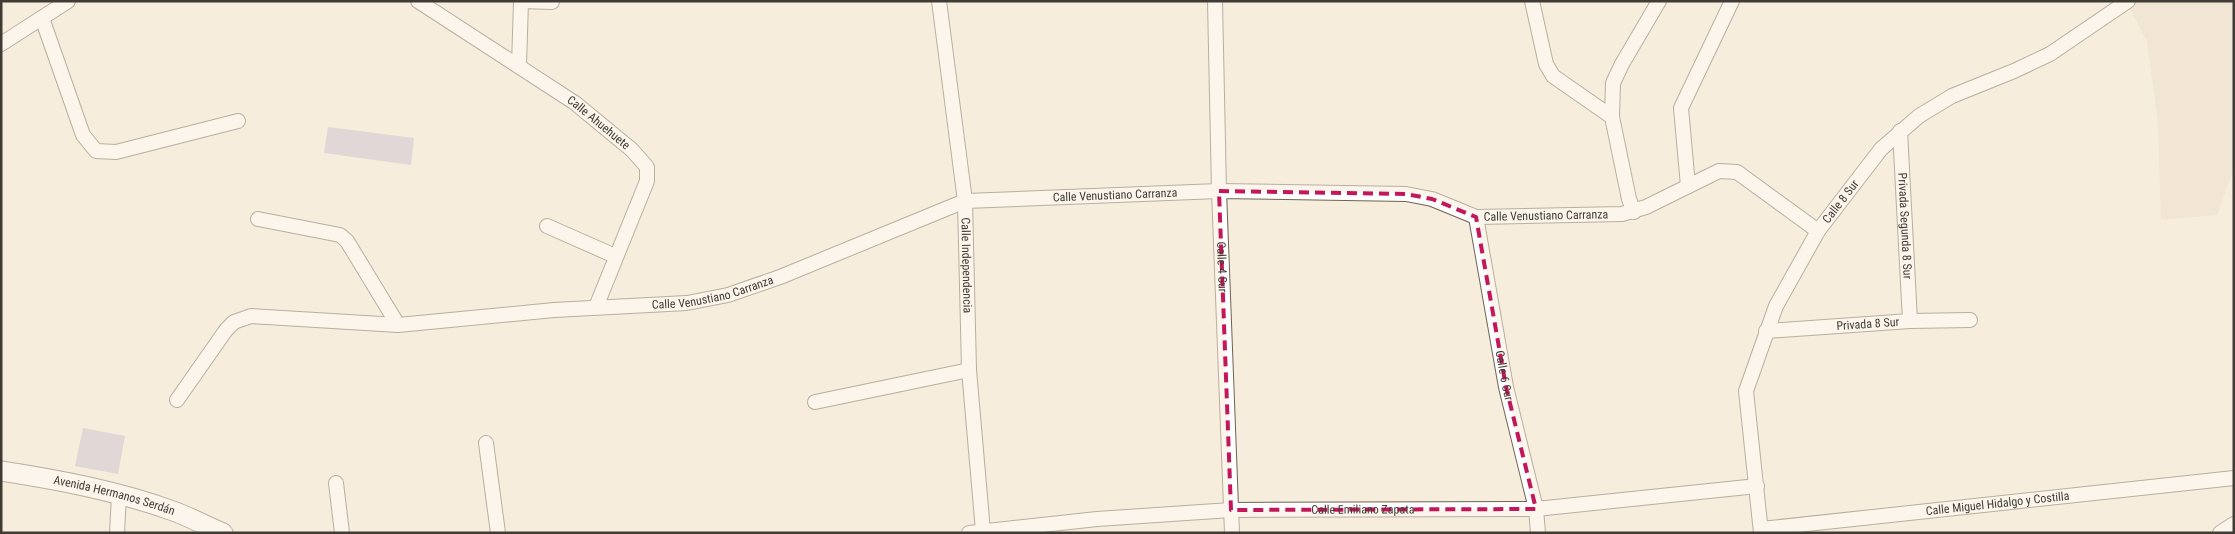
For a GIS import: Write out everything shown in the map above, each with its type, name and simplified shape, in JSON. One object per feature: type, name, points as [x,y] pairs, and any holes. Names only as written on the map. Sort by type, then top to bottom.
[{"type":"street","points":[[1,44],[68,1]]},
{"type":"street","name":"Calle Ahuehuete","points":[[418,1],[575,103],[632,150],[647,167],[647,181],[615,256],[596,307]]},
{"type":"street","points":[[519,66],[521,1],[552,2]]},
{"type":"street","name":"Calle Independencia","points":[[939,1],[965,202],[968,370],[976,532]]},
{"type":"street","name":"Calle 4 Sur","points":[[1215,1],[1219,191],[1232,533]]},
{"type":"street","points":[[1532,1],[1546,64],[1553,76],[1612,117]]},
{"type":"street","points":[[1688,186],[1681,108],[1732,1]]},
{"type":"street","name":"Calle 8 Sur","points":[[1761,531],[1746,391],[1776,306],[1818,231],[1865,168],[1900,131],[1936,104],[2050,54],[2128,1]]},
{"type":"street","points":[[1634,212],[1629,199],[1612,117],[1613,83],[1656,4]]},
{"type":"street","points":[[42,18],[83,135],[96,151],[116,152],[238,121]]},
{"type":"street","name":"Privada Segunda 8 Sur","points":[[1900,131],[1910,321]]},
{"type":"street","name":"Calle Venustiano Carranza","points":[[177,400],[226,330],[234,322],[242,318],[252,316],[398,326],[596,307],[687,303],[728,295],[788,274],[965,202],[1219,191],[1421,196],[1476,217],[1634,212],[1719,171],[1737,172],[1818,231]]},
{"type":"street","name":"Calle 6 Sur","points":[[1476,217],[1506,387],[1536,509],[1538,533]]},
{"type":"street","points":[[258,219],[340,235],[347,241],[398,326]]},
{"type":"street","points":[[547,226],[615,256]]},
{"type":"street","name":"Privada 8 Sur","points":[[1766,331],[1910,321],[1970,320]]},
{"type":"street","points":[[815,402],[968,370]]},
{"type":"street","points":[[486,443],[498,533]]},
{"type":"street","name":"Avenida Hermanos Serdán","points":[[1,472],[56,480],[119,495],[174,511],[223,533]]},
{"type":"street","name":"Calle Miguel Hidalgo y Costilla","points":[[1761,531],[2234,478]]},
{"type":"street","points":[[336,484],[342,533]]},
{"type":"street","name":"Calle Emiliano Zapata","points":[[976,532],[1097,519],[1231,510],[1536,509],[1757,486]]},
{"type":"street","points":[[116,533],[119,495]]},
{"type":"street","points":[[2220,533],[2234,524]]},
{"type":"highlighted area","points":[[1219,191],[1406,194],[1432,199],[1476,217],[1506,387],[1536,509],[1231,510]]},
{"type":"shaded area","points":[[2134,1],[2234,1],[2234,169],[2217,215],[2161,220],[2158,122],[2147,41],[2129,7]]},
{"type":"building","points":[[328,127],[414,138],[411,165],[324,153]]},
{"type":"building","points":[[83,428],[125,436],[118,474],[75,466]]}]
